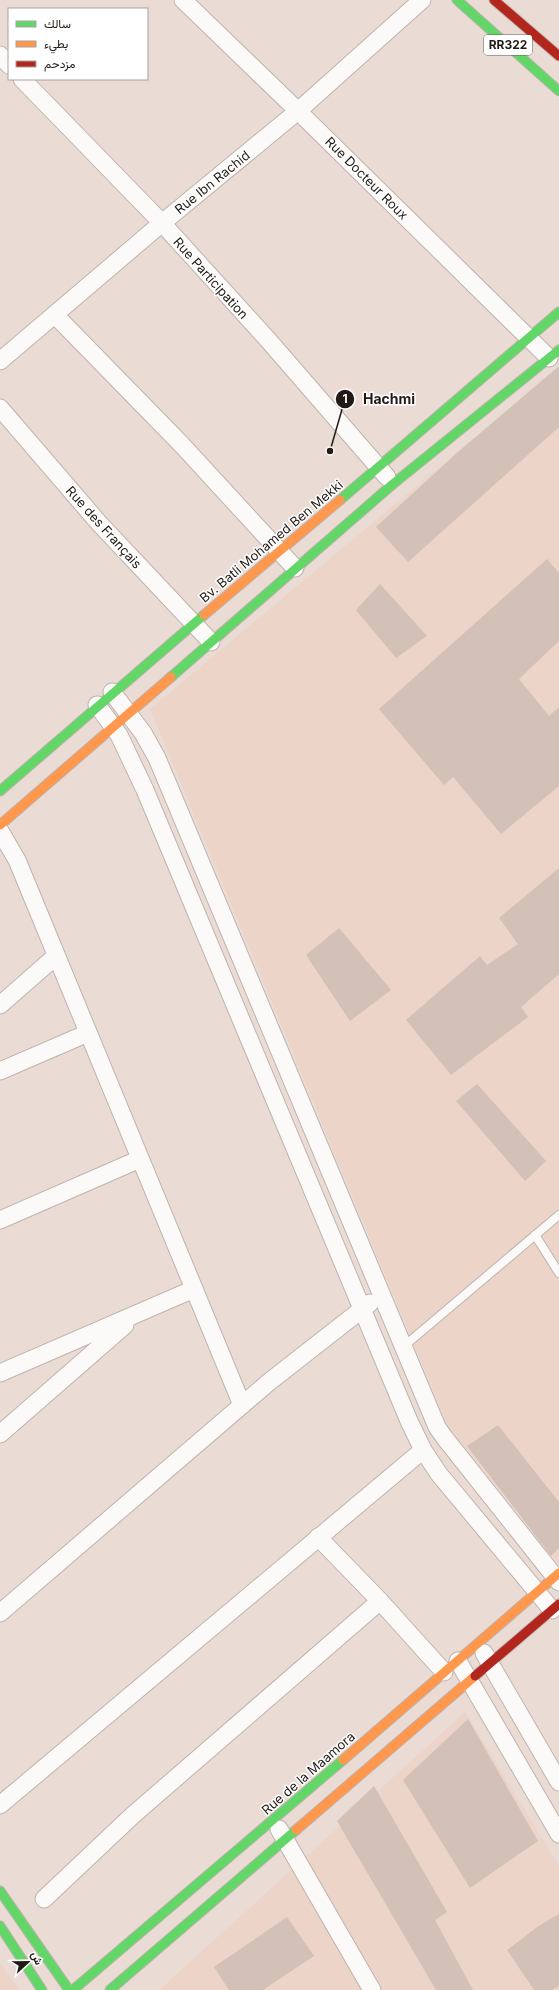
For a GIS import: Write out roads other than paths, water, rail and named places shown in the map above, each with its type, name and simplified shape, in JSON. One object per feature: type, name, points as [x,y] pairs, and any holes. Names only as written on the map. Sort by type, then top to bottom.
[{"type":"street","name":"Rue Docteur Roux","points":[[183,0],[530,338],[554,354]]},
{"type":"street","name":"Rue Ibn Rachid","points":[[0,361],[56,315],[162,223],[298,111],[422,0]]},
{"type":"street","name":"RR322","points":[[457,0],[559,91]]},
{"type":"street","name":"RR322","points":[[494,0],[559,56]]},
{"type":"street","points":[[0,55],[8,64]]},
{"type":"street","name":"Rue Participation","points":[[23,80],[162,223],[269,341],[393,484]]},
{"type":"street","name":"Bv. Batli Mohamed Ben Mekki","points":[[0,792],[112,692],[280,552],[559,312]]},
{"type":"street","points":[[56,315],[182,445],[295,568]]},
{"type":"street","points":[[0,825],[393,484],[554,354]]},
{"type":"street","name":"Rue des Français","points":[[0,408],[98,522],[211,642]]},
{"type":"street","points":[[112,692],[129,712],[157,758],[431,1413],[444,1437],[558,1577]]},
{"type":"street","points":[[97,705],[113,726],[127,750],[142,784],[409,1421],[424,1450],[439,1474],[536,1592],[556,1607],[110,1990]]},
{"type":"street","points":[[0,792],[13,814]]},
{"type":"street","points":[[0,831],[17,860],[242,1405]]},
{"type":"street","points":[[0,1005],[56,956]]},
{"type":"street","points":[[0,1071],[88,1033]]},
{"type":"street","points":[[0,1220],[140,1159]]},
{"type":"street","points":[[0,1373],[194,1289]]},
{"type":"street","points":[[0,1613],[242,1405],[381,1294]]},
{"type":"street","points":[[0,1434],[138,1314]]},
{"type":"street","points":[[0,1805],[318,1537],[424,1450]]},
{"type":"street","points":[[318,1537],[380,1600],[444,1672]]},
{"type":"street","name":"Rue de la Maamora","points":[[72,1990],[273,1820],[536,1592],[558,1577]]},
{"type":"street","points":[[44,1899],[133,1815],[380,1600]]},
{"type":"street","points":[[478,1643],[559,1782]]},
{"type":"street","points":[[458,1661],[559,1834]]},
{"type":"street","points":[[273,1820],[286,1839],[372,1990]]},
{"type":"street","points":[[0,1892],[45,1983]]},
{"type":"street","points":[[0,1926],[45,1983],[69,1990]]},
{"type":"lane","points":[[403,1347],[559,1214]]},
{"type":"lane","points":[[535,1235],[559,1273]]},
{"type":"place","name":"Hachmi","points":[[330,451]]}]
